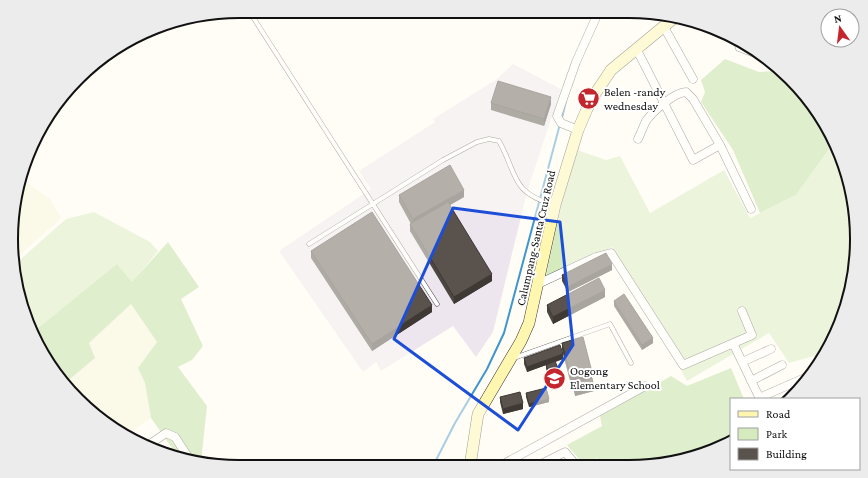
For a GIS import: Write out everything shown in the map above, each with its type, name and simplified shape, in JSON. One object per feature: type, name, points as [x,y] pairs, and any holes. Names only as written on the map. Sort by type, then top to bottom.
[{"type":"main road","name":"Calumpang-Santa Cruz Road","points":[[471,460],[478,414],[530,323],[555,205],[578,130],[594,94],[603,80],[636,48],[670,22]]},
{"type":"street","points":[[578,130],[560,122],[557,116],[568,83],[596,18]]},
{"type":"street","points":[[664,27],[693,79]]},
{"type":"street","points":[[636,48],[663,104],[693,160],[720,145]]},
{"type":"street","points":[[638,139],[647,120],[663,104],[670,98],[682,92],[686,92],[693,99],[720,145],[751,209]]},
{"type":"street","points":[[538,284],[596,257],[611,253],[683,365],[752,335],[742,311]]},
{"type":"street","points":[[733,343],[759,398]]},
{"type":"street","points":[[742,362],[771,349]]},
{"type":"street","points":[[751,380],[782,365]]},
{"type":"street","points":[[761,398],[798,381]]},
{"type":"street","points":[[513,460],[645,386]]},
{"type":"street","points":[[152,442],[166,433],[175,437],[185,453]]},
{"type":"street","points":[[550,460],[565,452],[572,460]]},
{"type":"lane","points":[[254,18],[437,304]]},
{"type":"lane","points":[[737,47],[738,49],[748,53]]},
{"type":"lane","points":[[308,244],[443,160],[477,142],[489,139],[499,141],[518,184],[536,199],[555,205]]},
{"type":"lane","points":[[510,360],[610,324],[631,363]]},
{"type":"highlighted area","points":[[453,208],[560,222],[573,345],[518,430],[394,339]]},
{"type":"shaded area","points":[[513,64],[561,89],[527,192],[493,332],[476,357],[453,326],[381,371],[376,362],[363,372],[279,251],[371,189],[359,171],[435,122],[433,119],[497,79]]},
{"type":"shaded area","points":[[26,182],[50,199],[61,218],[18,256],[18,225],[22,196]]},
{"type":"shaded area","points":[[131,304],[157,342],[138,368],[145,383],[151,418],[131,432],[116,423],[93,405],[69,380],[95,358],[89,343]]},
{"type":"green space","points":[[725,59],[759,72],[773,71],[795,93],[813,116],[830,148],[796,195],[760,213],[733,150],[701,102],[705,92],[701,80]]},
{"type":"green space","points":[[830,148],[846,196],[850,225],[850,253],[846,282],[838,310],[827,337],[815,359],[814,356],[789,363],[769,333],[687,381],[612,247],[546,276],[561,206],[577,150],[606,160],[620,156],[650,213],[724,170],[750,218],[796,195]]},
{"type":"green space","points":[[94,212],[150,242],[158,251],[132,283],[117,265],[37,329],[22,282],[19,261],[66,219]]},
{"type":"green space","points":[[168,242],[199,287],[181,299],[203,346],[192,360],[178,367],[207,406],[202,457],[173,449],[151,418],[145,383],[138,368],[157,342],[131,304],[89,343],[95,358],[69,380],[55,362],[37,329],[117,264],[132,282]]},
{"type":"green space","points":[[731,368],[744,398],[730,398],[730,435],[700,448],[672,456],[643,460],[598,460],[597,458],[593,460],[580,460],[567,445],[602,426],[600,416],[671,376],[687,386]]},
{"type":"building","points":[[498,81],[551,97],[544,119],[491,103]]},
{"type":"building","points":[[450,165],[464,190],[413,219],[399,195]]},
{"type":"building","points":[[448,202],[492,274],[454,297],[410,224]]},
{"type":"building","points":[[372,212],[432,305],[372,344],[311,251]]},
{"type":"building","points":[[606,253],[612,264],[568,287],[562,275]]},
{"type":"building","points":[[599,278],[605,290],[553,317],[547,305]]},
{"type":"building","points":[[624,294],[653,338],[642,345],[614,301]]},
{"type":"building","points":[[583,337],[592,372],[571,378],[562,343]]},
{"type":"building","points":[[560,345],[563,354],[527,367],[524,358]]},
{"type":"building","points":[[555,361],[562,378],[553,381],[546,365]]},
{"type":"building","points":[[592,378],[594,388],[575,392],[572,383]]},
{"type":"building","points":[[546,388],[549,399],[529,404],[526,393]]},
{"type":"building","points":[[520,392],[523,403],[503,409],[500,397]]},
{"type":"waterway","points":[[562,118],[566,101]]},
{"type":"waterway","points":[[436,460],[455,423],[487,369],[504,333],[560,124]]},
{"type":"place","name":"Belen -randy wednesday","points":[[588,99]]},
{"type":"place","name":"Oogong Elementary School","points":[[554,378]]}]
